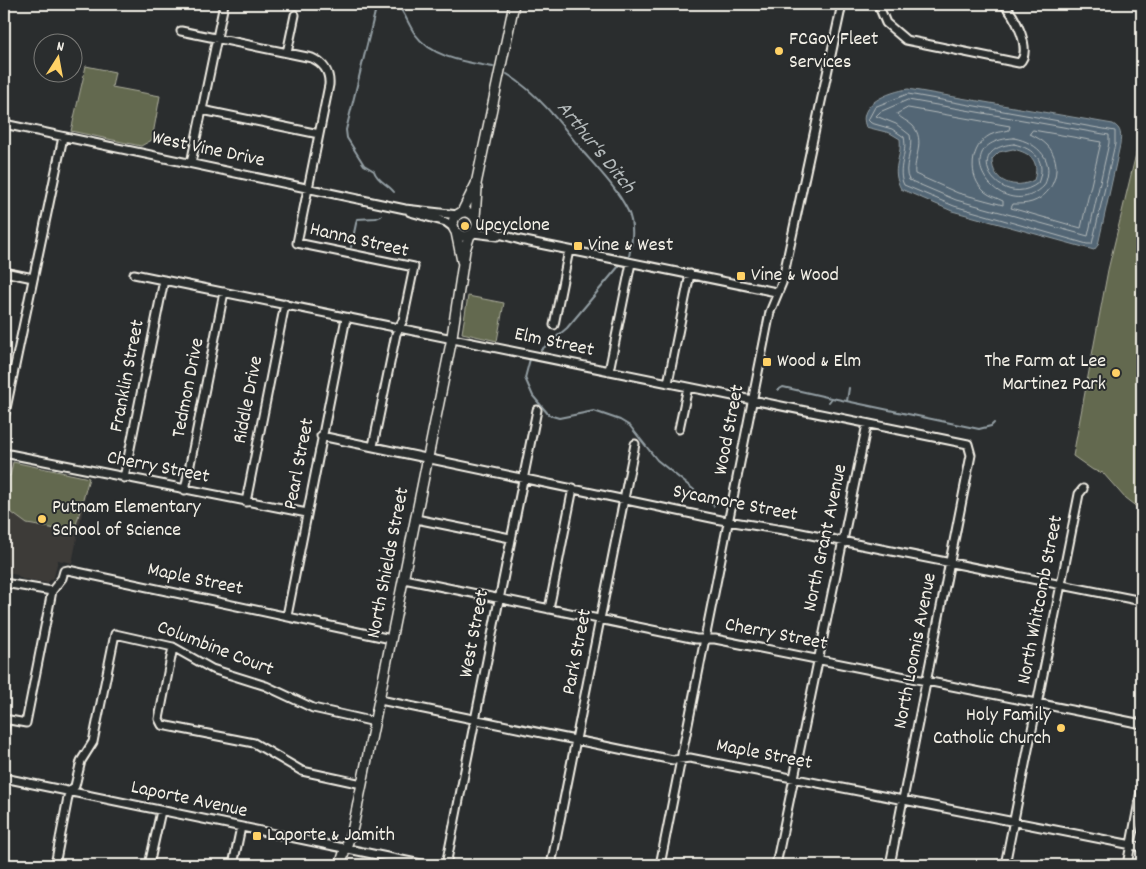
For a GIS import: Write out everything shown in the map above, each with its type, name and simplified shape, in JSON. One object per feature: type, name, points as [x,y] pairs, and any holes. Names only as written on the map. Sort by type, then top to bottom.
[{"type":"main road","points":[[476,184],[460,214],[454,219],[455,230],[463,236],[471,234],[476,220],[476,184],[514,4]]},
{"type":"main road","points":[[460,214],[468,213],[476,220]]},
{"type":"main road","name":"North Shields Street","points":[[455,230],[463,265]]},
{"type":"main road","name":"North Shields Street","points":[[340,865],[353,827],[380,700],[452,338],[463,265],[471,234]]},
{"type":"street","points":[[191,163],[224,4]]},
{"type":"street","name":"Wood Street","points":[[660,865],[770,312],[776,292],[782,283],[842,4]]},
{"type":"street","points":[[878,4],[886,23],[906,40],[1019,63],[1024,59],[1026,50],[1013,15],[1003,4]]},
{"type":"street","points":[[181,31],[287,53],[295,15]]},
{"type":"street","name":"Hanna Street","points":[[287,53],[316,60],[325,67],[329,85],[298,243],[414,267],[403,320],[396,334],[373,446]]},
{"type":"street","points":[[202,110],[319,134]]},
{"type":"street","name":"West Vine Drive","points":[[4,124],[405,210],[446,222],[455,230]]},
{"type":"street","points":[[4,418],[7,384],[33,278],[63,137]]},
{"type":"street","name":"West Vine Drive","points":[[405,210],[460,214]]},
{"type":"street","points":[[476,220],[506,236]]},
{"type":"street","points":[[471,234],[506,236],[776,292]]},
{"type":"street","points":[[554,326],[568,250]]},
{"type":"street","points":[[609,371],[631,263]]},
{"type":"street","points":[[4,272],[33,278]]},
{"type":"street","name":"Elm Street","points":[[134,274],[968,444]]},
{"type":"street","points":[[668,383],[690,274]]},
{"type":"street","name":"Franklin Street","points":[[124,478],[164,280]]},
{"type":"street","name":"Tedmon Drive","points":[[185,490],[224,292]]},
{"type":"street","name":"Riddle Drive","points":[[246,502],[285,304]]},
{"type":"street","name":"Pearl Street","points":[[287,616],[346,318]]},
{"type":"street","points":[[679,429],[688,387]]},
{"type":"street","name":"West Street","points":[[446,865],[537,410]]},
{"type":"street","name":"North Grant Avenue","points":[[776,865],[867,424]]},
{"type":"street","name":"Sycamore Street","points":[[322,436],[729,521],[842,541],[1142,601]]},
{"type":"street","name":"Park Street","points":[[552,865],[635,444]]},
{"type":"street","name":"North Loomis Avenue","points":[[890,865],[971,455],[968,444]]},
{"type":"street","name":"Cherry Street","points":[[4,453],[307,513]]},
{"type":"street","points":[[550,609],[573,488]]},
{"type":"street","name":"North Whitcomb Street","points":[[1005,865],[1060,584],[1079,494],[1083,489]]},
{"type":"street","points":[[416,519],[510,538]]},
{"type":"street","name":"Maple Street","points":[[52,591],[62,578],[64,571],[68,570],[391,639]]},
{"type":"street","name":"Cherry Street","points":[[404,579],[697,640],[715,639],[1142,724]]},
{"type":"street","points":[[4,583],[52,591],[26,723],[5,719],[4,731]]},
{"type":"street","name":"Columbine Court","points":[[69,792],[75,786],[81,761],[93,742],[115,634],[173,647],[212,669],[266,686],[313,708],[375,722]]},
{"type":"street","points":[[173,647],[159,718],[162,725],[254,743],[302,772],[362,784]]},
{"type":"street","name":"Maple Street","points":[[380,700],[673,760],[691,758],[1142,847]]},
{"type":"street","name":"Laporte Avenue","points":[[4,780],[426,865]]},
{"type":"street","points":[[1127,865],[1142,786]]},
{"type":"street","points":[[55,865],[69,792]]},
{"type":"street","points":[[149,865],[161,811]]},
{"type":"street","points":[[233,865],[241,828]]},
{"type":"shaded area","name":"Putnam Elementary School of Science","points":[[4,460],[89,478],[72,563],[58,560],[54,577],[47,583],[22,579],[17,575],[4,572]]},
{"type":"green space","points":[[86,66],[115,72],[112,87],[160,96],[152,140],[141,146],[71,131]]},
{"type":"green space","name":"The Farm at Lee Martinez Park","points":[[1142,129],[1142,511],[1125,498],[1103,473],[1093,470],[1073,456],[1108,270]]},
{"type":"green space","points":[[468,296],[504,303],[497,341],[462,333]]},
{"type":"green space","points":[[13,462],[89,478],[74,532],[27,524],[4,507],[4,475],[10,476]]},
{"type":"water","points":[[908,89],[1116,126],[1120,133],[1120,145],[1098,245],[1094,250],[952,211],[901,189],[896,175],[900,139],[890,133],[866,127],[864,119],[866,112],[876,100]],"holes":[[[1013,149],[1025,153],[1035,163],[1036,173],[1034,180],[1027,183],[1013,184],[1006,182],[996,174],[992,159],[999,152]]]},
{"type":"waterway","points":[[377,4],[346,130],[347,138],[364,165],[374,171],[394,192]]},
{"type":"waterway","name":"Arthur's Ditch","points":[[397,4],[415,34],[431,49],[450,58],[493,67]]},
{"type":"waterway","name":"Arthur's Ditch","points":[[507,74],[529,90],[549,110],[619,195],[628,211],[632,227],[629,256]]},
{"type":"waterway","points":[[351,247],[357,219],[381,216]]},
{"type":"waterway","name":"Arthur's Ditch","points":[[541,350],[567,328],[619,266]]},
{"type":"waterway","name":"Arthur's Ditch","points":[[530,359],[525,378],[533,396],[549,415],[559,418],[594,411],[620,420],[630,426],[657,460],[714,506]]},
{"type":"waterway","points":[[778,390],[783,387],[831,398]]},
{"type":"waterway","points":[[847,401],[849,388]]},
{"type":"waterway","points":[[829,402],[832,398],[979,429],[991,426],[994,423]]},
{"type":"place","name":"FCGov Fleet Services","points":[[779,51]]},
{"type":"place","name":"Upcyclone","points":[[465,226]]},
{"type":"place","name":"Vine & West","points":[[578,246]]},
{"type":"place","name":"Vine & Wood","points":[[741,276]]},
{"type":"place","name":"Wood & Elm","points":[[767,362]]},
{"type":"place","name":"The Farm at Lee Martinez Park","points":[[1116,373]]},
{"type":"place","name":"Putnam Elementary School of Science","points":[[42,519]]},
{"type":"place","name":"Holy Family Catholic Church","points":[[1061,728]]},
{"type":"place","name":"Laporte & Jamith","points":[[257,836]]}]
